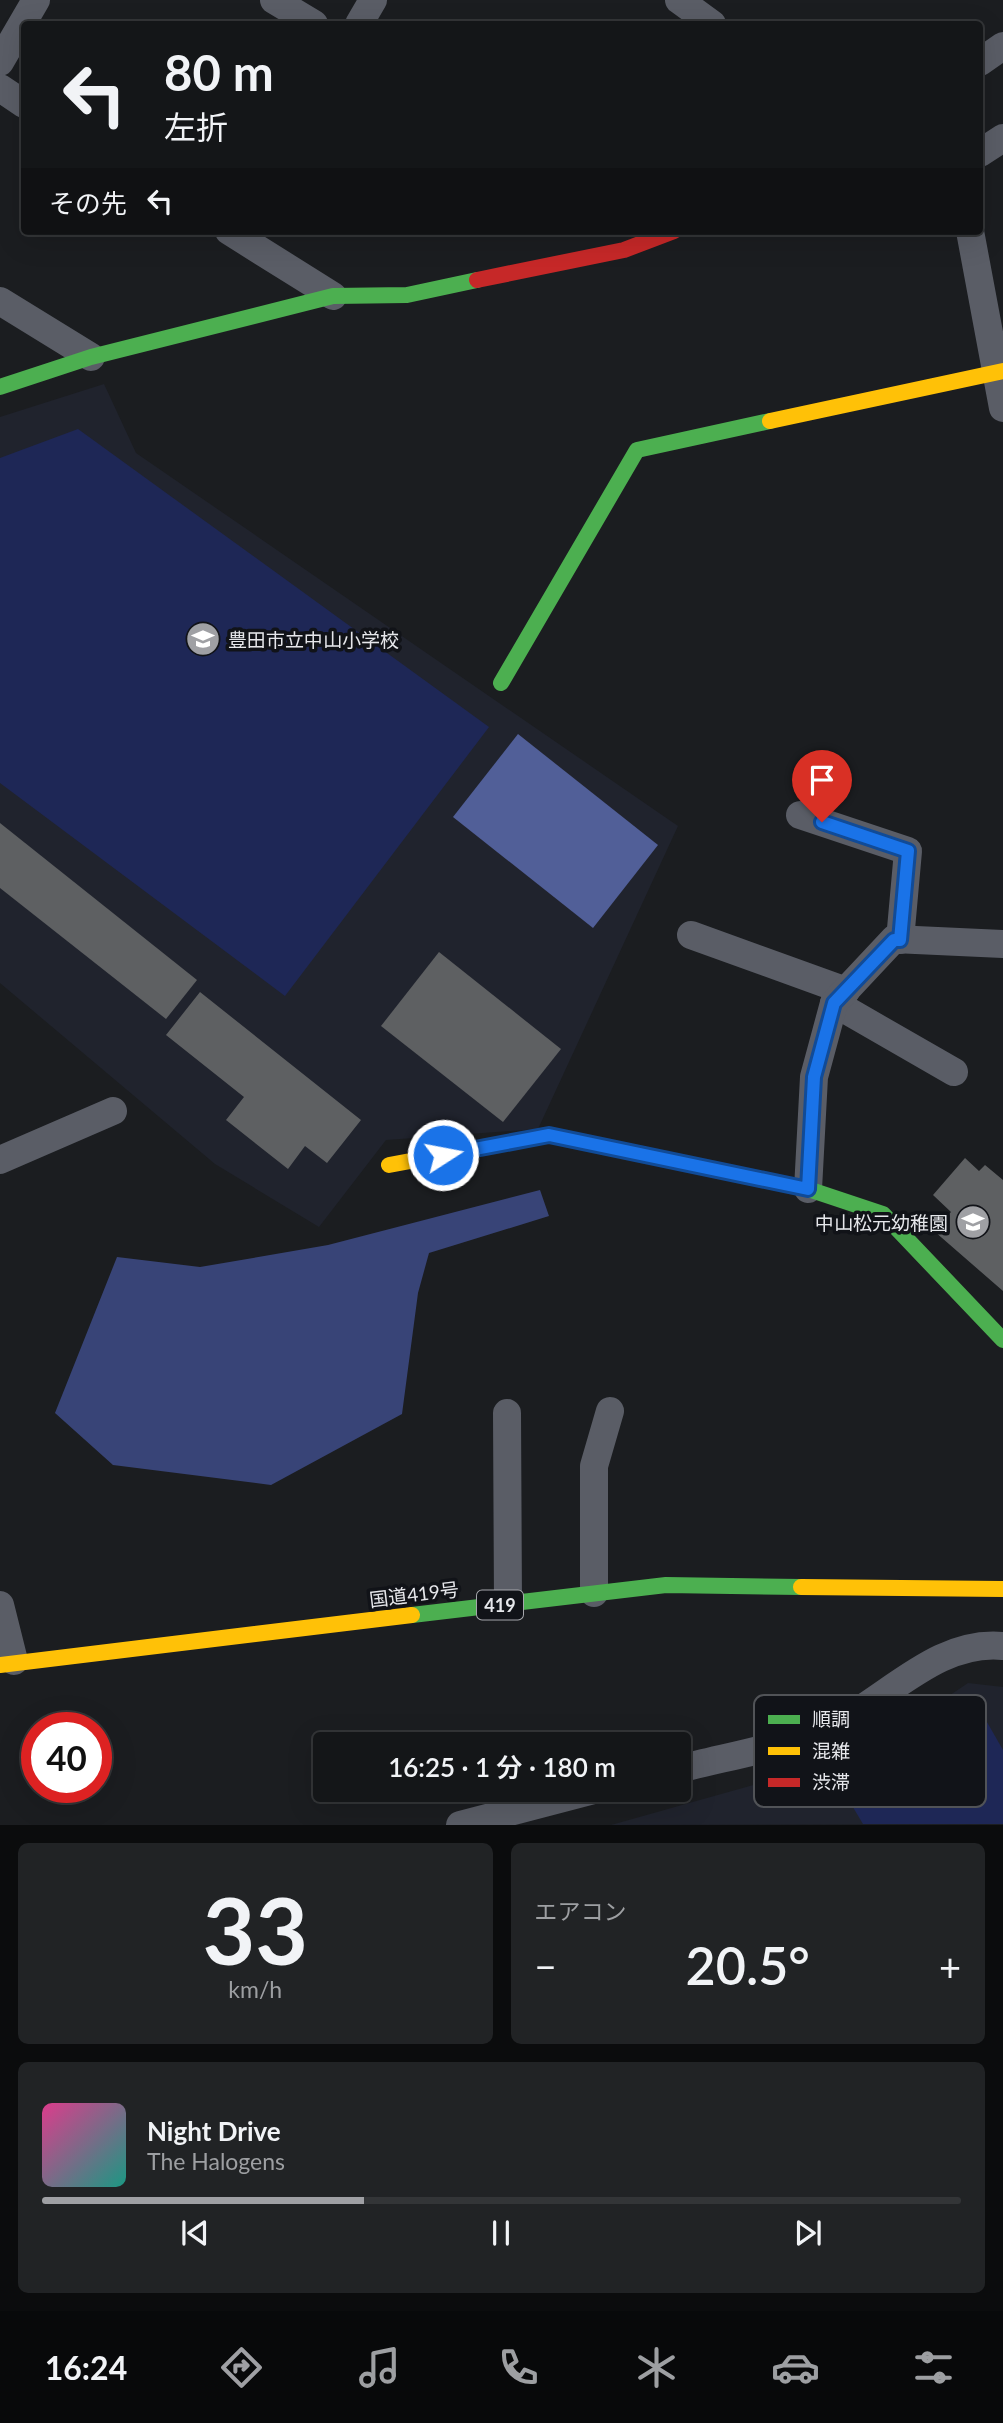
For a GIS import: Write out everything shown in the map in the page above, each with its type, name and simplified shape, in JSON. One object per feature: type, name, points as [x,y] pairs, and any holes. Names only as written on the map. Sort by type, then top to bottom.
[{"type":"main road","points":[[0,387],[91,356],[333,296],[407,295],[624,250],[663,235]]},
{"type":"main road","points":[[501,683],[637,450],[999,372]]},
{"type":"main road","points":[[390,1166],[549,1135],[808,1189],[883,1214],[1003,1340]]},
{"type":"main road","name":"国道419号","points":[[7,1663],[666,1585],[1003,1589]]},
{"type":"street","points":[[24,21],[36,0]]},
{"type":"street","points":[[274,0],[309,21]]},
{"type":"street","points":[[361,21],[373,0]]},
{"type":"street","points":[[679,0],[708,21]]},
{"type":"street","points":[[0,62],[21,26]]},
{"type":"street","points":[[983,60],[1003,46]]},
{"type":"street","points":[[0,88],[21,102]]},
{"type":"street","points":[[983,151],[1003,138]]},
{"type":"street","points":[[235,235],[333,296]]},
{"type":"street","points":[[607,235],[624,250]]},
{"type":"street","points":[[971,235],[999,372],[1003,408]]},
{"type":"street","points":[[0,301],[91,356]]},
{"type":"street","points":[[800,815],[908,851],[900,940]]},
{"type":"street","points":[[691,934],[840,997],[954,1072]]},
{"type":"street","points":[[808,1189],[814,1077],[840,997],[894,940],[1003,944]]},
{"type":"street","points":[[0,1160],[113,1111]]},
{"type":"street","points":[[594,1593],[594,1466],[610,1410]]},
{"type":"street","points":[[507,1413],[508,1604]]},
{"type":"street","points":[[0,1605],[7,1663]]},
{"type":"street","points":[[882,1695],[949,1655],[991,1645],[1003,1646]]},
{"type":"street","points":[[691,1766],[754,1749]]},
{"type":"street","points":[[460,1825],[520,1817],[561,1802]]},
{"type":"shaded area","name":"豊田市立中山小学校","points":[[104,384],[136,453],[678,826],[538,1129],[386,1140],[319,1227],[215,1164],[0,983],[0,417]]},
{"type":"shaded area","points":[[78,429],[489,727],[285,996],[0,783],[0,458]]},
{"type":"shaded area","points":[[518,734],[658,845],[593,928],[453,817]]},
{"type":"shaded area","points":[[540,1190],[549,1216],[429,1253],[418,1293],[402,1414],[271,1485],[113,1465],[55,1413],[117,1257],[200,1267],[328,1245]]},
{"type":"shaded area","points":[[968,1683],[1003,1687],[1003,1824],[611,1825],[754,1785],[754,1807],[986,1807],[986,1695],[950,1695]]},
{"type":"shaded area","points":[[986,1720],[1003,1750],[1003,1824],[863,1824],[853,1807],[986,1807]]},
{"type":"building","points":[[0,823],[197,980],[166,1019],[0,888]]},
{"type":"building","points":[[439,952],[561,1049],[503,1122],[381,1026]]},
{"type":"building","points":[[200,992],[361,1120],[327,1163],[305,1146],[288,1169],[226,1120],[244,1097],[166,1035]]},
{"type":"building","name":"中山松元幼稚園","points":[[965,1158],[979,1171],[985,1165],[1003,1180],[1003,1291],[934,1231],[951,1212],[933,1195]]},
{"type":"traffic: fast","points":[[0,387],[91,357],[333,296],[407,295],[477,280]]},
{"type":"traffic: fast","points":[[501,683],[637,450],[770,421]]},
{"type":"traffic: fast","points":[[808,1189],[883,1214],[1003,1340]]},
{"type":"traffic: fast","points":[[412,1615],[666,1585],[801,1587]]},
{"type":"traffic: slow","points":[[770,421],[1003,371]]},
{"type":"traffic: slow","points":[[389,1165],[549,1135],[808,1189]]},
{"type":"traffic: slow","points":[[801,1587],[1003,1589]]},
{"type":"traffic: slow","points":[[0,1665],[412,1615]]},
{"type":"traffic: jam","points":[[477,280],[624,250],[663,235]]},
{"type":"place","name":"豊田市立中山小学校","points":[[203,639]]},
{"type":"place","name":"中山松元幼稚園","points":[[973,1222]]},
{"type":"route","points":[[443,1155],[549,1135],[808,1189],[814,1077],[834,1003],[894,940],[900,940],[908,851],[822,822]]}]
